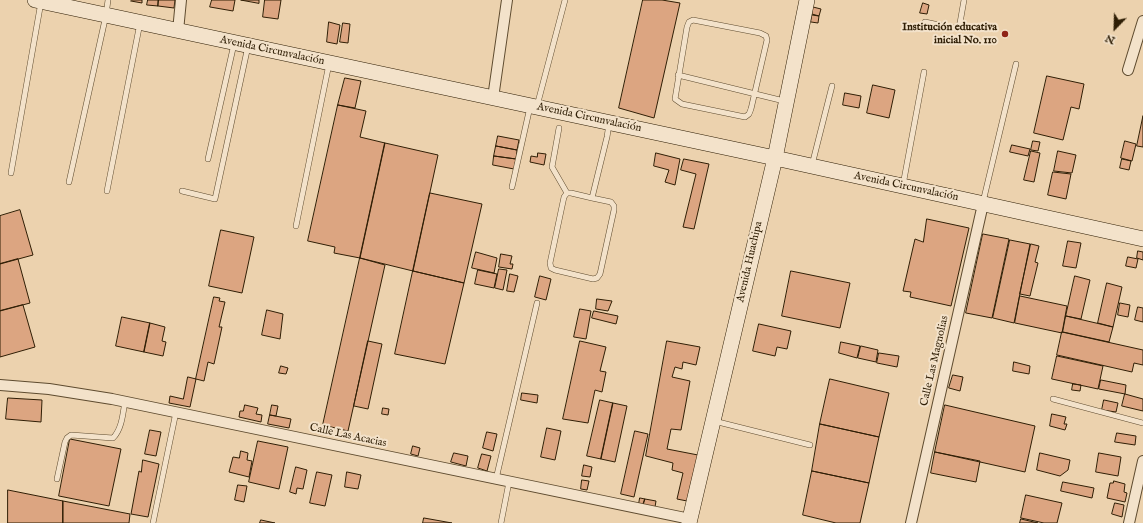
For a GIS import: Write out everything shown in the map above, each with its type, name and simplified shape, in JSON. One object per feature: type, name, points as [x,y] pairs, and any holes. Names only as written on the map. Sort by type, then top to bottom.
[{"type":"street","points":[[178,30],[181,0]]},
{"type":"street","points":[[493,98],[507,0]]},
{"type":"street","name":"Avenida Huachipa","points":[[689,521],[775,158],[807,0]]},
{"type":"street","name":"Avenida Circunvalación","points":[[38,1],[72,4],[106,15],[775,158],[1143,239]]},
{"type":"street","points":[[1128,70],[1143,21]]},
{"type":"street","name":"Calle Las Magnolias","points":[[912,523],[983,204]]},
{"type":"street","name":"Calle Las Acacias","points":[[0,385],[49,389],[125,401],[689,521]]},
{"type":"street","points":[[1129,523],[1139,493],[1143,461]]},
{"type":"lane","points":[[69,182],[108,0]]},
{"type":"lane","points":[[512,187],[565,0]]},
{"type":"lane","points":[[925,22],[953,28],[958,27],[964,0]]},
{"type":"lane","points":[[11,173],[38,1]]},
{"type":"lane","points":[[693,20],[760,33],[766,36],[767,40],[755,94],[749,114],[745,117],[682,104],[675,99],[678,75],[689,22],[693,20]]},
{"type":"lane","points":[[107,191],[140,22]]},
{"type":"lane","points":[[208,159],[241,44]]},
{"type":"lane","points":[[182,191],[215,199],[241,44]]},
{"type":"lane","points":[[296,226],[329,62]]},
{"type":"lane","points":[[983,204],[1016,64]]},
{"type":"lane","points":[[903,186],[924,72]]},
{"type":"lane","points":[[678,75],[786,102]]},
{"type":"lane","points":[[812,166],[832,86]]},
{"type":"lane","points":[[592,198],[609,123]]},
{"type":"lane","points":[[559,128],[552,167],[567,193]]},
{"type":"lane","points":[[571,192],[611,202],[614,206],[600,274],[597,278],[593,279],[551,268],[550,263],[564,197],[567,193],[571,192]]},
{"type":"lane","points":[[496,479],[537,304]]},
{"type":"lane","points":[[1053,399],[1143,423]]},
{"type":"lane","points":[[57,479],[67,438],[71,436],[113,438],[118,432],[125,401]]},
{"type":"lane","points":[[152,523],[176,412]]},
{"type":"lane","points":[[713,421],[810,445]]},
{"type":"lane","points":[[501,523],[509,482]]},
{"type":"building","points":[[142,0],[142,3],[131,1]]},
{"type":"building","points":[[148,0],[158,0],[158,6],[147,5]]},
{"type":"building","points":[[159,0],[175,0],[174,8],[158,6]]},
{"type":"building","points":[[212,0],[235,0],[233,11],[210,7]]},
{"type":"building","points":[[241,0],[259,0],[259,3]]},
{"type":"building","points":[[265,0],[281,0],[278,19],[263,17]]},
{"type":"building","points":[[643,0],[662,0],[680,3],[654,118],[619,108]]},
{"type":"building","points":[[923,3],[929,5],[927,14],[920,13]]},
{"type":"building","points":[[813,7],[821,9],[819,16],[812,14]]},
{"type":"building","points":[[812,15],[819,16],[818,23],[811,22]]},
{"type":"building","points":[[329,22],[340,25],[337,44],[327,42]]},
{"type":"building","points":[[343,23],[350,24],[348,43],[340,42]]},
{"type":"building","points":[[1047,76],[1084,84],[1079,109],[1071,107],[1063,140],[1034,133]]},
{"type":"building","points":[[345,78],[361,81],[355,108],[338,105]]},
{"type":"building","points":[[873,85],[895,90],[889,118],[867,113]]},
{"type":"building","points":[[845,93],[861,96],[859,108],[843,105]]},
{"type":"building","points":[[338,105],[366,111],[360,137],[385,143],[360,258],[334,253],[335,247],[308,241]]},
{"type":"building","points":[[1143,116],[1143,147],[1137,146]]},
{"type":"building","points":[[498,136],[519,140],[517,150],[496,146]]},
{"type":"building","points":[[1033,141],[1040,142],[1038,151],[1031,150]]},
{"type":"building","points":[[1125,141],[1136,144],[1132,161],[1121,158]]},
{"type":"building","points":[[385,143],[438,155],[413,271],[360,258]]},
{"type":"building","points":[[1012,145],[1030,149],[1028,156],[1010,152]]},
{"type":"building","points":[[496,146],[517,150],[516,159],[494,156]]},
{"type":"building","points":[[1031,151],[1040,153],[1034,182],[1024,180]]},
{"type":"building","points":[[1058,151],[1076,155],[1072,173],[1054,171]]},
{"type":"building","points":[[538,153],[546,154],[544,165],[530,162],[531,156],[537,157]]},
{"type":"building","points":[[656,153],[680,159],[675,185],[665,182],[669,170],[654,166]]},
{"type":"building","points":[[494,156],[516,159],[514,169],[493,165]]},
{"type":"building","points":[[684,159],[709,164],[694,229],[683,227],[696,174],[681,170]]},
{"type":"building","points":[[1122,159],[1131,161],[1129,170],[1120,168]]},
{"type":"building","points":[[1053,172],[1071,174],[1066,199],[1048,195]]},
{"type":"building","points":[[430,193],[482,204],[464,283],[413,271]]},
{"type":"building","points":[[20,210],[33,255],[0,264],[0,216]]},
{"type":"building","points":[[927,219],[969,228],[951,306],[910,297],[911,292],[903,291],[915,239],[923,242]]},
{"type":"building","points":[[221,230],[254,237],[242,293],[209,286]]},
{"type":"building","points":[[983,234],[1009,239],[992,318],[966,313]]},
{"type":"building","points":[[1010,240],[1030,244],[1014,323],[993,318]]},
{"type":"building","points":[[1068,241],[1081,243],[1076,268],[1063,266]]},
{"type":"building","points":[[1031,244],[1039,246],[1035,262],[1038,263],[1030,296],[1020,294]]},
{"type":"building","points":[[1138,251],[1143,252],[1143,260],[1137,258]]},
{"type":"building","points":[[476,252],[497,258],[494,273],[472,268]]},
{"type":"building","points":[[501,254],[512,256],[510,264],[513,264],[512,269],[499,267]]},
{"type":"building","points":[[1128,257],[1138,259],[1136,268],[1126,266]]},
{"type":"building","points":[[360,258],[385,265],[348,431],[323,425]]},
{"type":"building","points":[[18,259],[30,303],[0,311],[0,264]]},
{"type":"building","points":[[499,269],[507,270],[503,290],[495,288]]},
{"type":"building","points":[[478,270],[497,274],[494,288],[475,284]]},
{"type":"building","points":[[413,271],[464,283],[445,364],[395,354]]},
{"type":"building","points":[[791,271],[850,283],[840,328],[782,316]]},
{"type":"building","points":[[510,274],[518,276],[514,292],[507,291]]},
{"type":"building","points":[[540,276],[551,279],[546,300],[535,297]]},
{"type":"building","points":[[1075,276],[1090,280],[1081,319],[1066,316]]},
{"type":"building","points":[[1107,283],[1122,287],[1113,327],[1098,323]]},
{"type":"building","points":[[1020,296],[1067,306],[1062,333],[1015,323]]},
{"type":"building","points":[[214,297],[220,298],[219,301],[225,302],[219,327],[222,327],[214,364],[208,362],[204,381],[196,379]]},
{"type":"building","points":[[597,299],[612,301],[608,311],[596,309]]},
{"type":"building","points":[[1120,303],[1130,305],[1128,317],[1118,315]]},
{"type":"building","points":[[23,305],[35,347],[0,357],[0,311]]},
{"type":"building","points":[[1138,307],[1143,308],[1143,322],[1135,320]]},
{"type":"building","points":[[580,309],[591,311],[586,339],[574,337]]},
{"type":"building","points":[[267,310],[283,314],[280,339],[262,335]]},
{"type":"building","points":[[594,311],[618,316],[616,324],[592,318]]},
{"type":"building","points":[[1066,316],[1113,327],[1109,342],[1063,332]]},
{"type":"building","points":[[122,317],[150,323],[144,352],[116,346]]},
{"type":"building","points":[[150,323],[165,327],[162,341],[166,342],[163,356],[144,352]]},
{"type":"building","points":[[759,324],[791,331],[787,349],[777,347],[775,356],[753,351]]},
{"type":"building","points":[[1062,332],[1143,350],[1143,365],[1134,363],[1132,372],[1057,355]]},
{"type":"building","points":[[368,341],[382,344],[368,409],[354,406]]},
{"type":"building","points":[[580,341],[606,347],[600,371],[606,372],[602,392],[595,390],[588,423],[563,419]]},
{"type":"building","points":[[667,341],[700,347],[696,365],[683,362],[682,369],[675,367],[672,377],[690,381],[681,430],[671,429],[667,449],[698,455],[687,501],[677,499],[683,473],[672,470],[673,463],[646,456]]},
{"type":"building","points":[[841,342],[860,346],[857,358],[839,353]]},
{"type":"building","points":[[861,346],[878,350],[876,362],[858,358]]},
{"type":"building","points":[[879,353],[899,356],[897,367],[877,363]]},
{"type":"building","points":[[1057,356],[1103,366],[1098,389],[1052,379]]},
{"type":"building","points":[[1014,362],[1030,366],[1029,374],[1013,371]]},
{"type":"building","points":[[281,366],[288,368],[286,374],[279,373]]},
{"type":"building","points":[[953,375],[963,377],[960,391],[949,388]]},
{"type":"building","points":[[188,377],[196,379],[190,407],[169,403],[170,396],[183,399]]},
{"type":"building","points":[[830,379],[889,393],[879,437],[820,424]]},
{"type":"building","points":[[1101,380],[1126,385],[1125,394],[1099,389]]},
{"type":"building","points":[[1073,384],[1081,385],[1080,391],[1072,390]]},
{"type":"building","points":[[522,393],[538,395],[537,403],[521,400]]},
{"type":"building","points":[[1125,394],[1143,399],[1143,411],[1122,406]]},
{"type":"building","points":[[8,398],[42,400],[41,422],[6,419]]},
{"type":"building","points":[[600,400],[613,403],[601,459],[587,456]]},
{"type":"building","points":[[1104,400],[1118,403],[1116,412],[1102,410]]},
{"type":"building","points":[[613,403],[627,406],[615,462],[601,459]]},
{"type":"building","points":[[245,405],[258,408],[256,414],[262,415],[261,422],[239,417],[240,411],[243,411]]},
{"type":"building","points":[[272,405],[278,406],[276,416],[270,415]]},
{"type":"building","points":[[945,405],[1035,426],[1025,472],[935,452]]},
{"type":"building","points":[[383,408],[389,409],[388,415],[382,414]]},
{"type":"building","points":[[1052,414],[1066,417],[1064,424],[1067,424],[1065,430],[1050,426]]},
{"type":"building","points":[[270,415],[291,419],[289,428],[268,424]]},
{"type":"building","points":[[820,424],[879,437],[869,483],[812,471]]},
{"type":"building","points":[[547,428],[561,431],[555,460],[541,457]]},
{"type":"building","points":[[150,430],[161,432],[156,456],[145,454]]},
{"type":"building","points":[[635,431],[648,434],[634,497],[621,494]]},
{"type":"building","points":[[487,432],[497,434],[493,451],[483,448]]},
{"type":"building","points":[[1117,433],[1136,436],[1135,445],[1115,442]]},
{"type":"building","points":[[70,439],[121,449],[109,506],[59,496]]},
{"type":"building","points":[[258,441],[288,447],[279,489],[249,482]]},
{"type":"building","points":[[413,446],[420,448],[418,456],[411,454]]},
{"type":"building","points":[[241,451],[248,453],[247,460],[252,461],[249,477],[229,472],[233,457],[239,458]]},
{"type":"building","points":[[935,452],[980,461],[976,482],[931,473]]},
{"type":"building","points":[[454,453],[468,456],[466,466],[451,462]]},
{"type":"building","points":[[1040,453],[1070,460],[1068,470],[1060,476],[1037,470]]},
{"type":"building","points":[[1099,453],[1121,457],[1118,476],[1096,472]]},
{"type":"building","points":[[482,454],[491,456],[487,471],[478,468]]},
{"type":"building","points":[[143,460],[159,464],[148,517],[131,514],[139,471],[141,472]]},
{"type":"building","points":[[584,465],[592,467],[590,477],[582,476]]},
{"type":"building","points":[[296,467],[307,470],[303,489],[297,488],[296,494],[290,492]]},
{"type":"building","points":[[812,471],[869,483],[860,523],[836,523],[803,515]]},
{"type":"building","points":[[317,472],[332,475],[325,506],[310,503]]},
{"type":"building","points":[[347,472],[361,475],[358,489],[345,487]]},
{"type":"building","points":[[582,480],[589,481],[587,490],[581,489]]},
{"type":"building","points":[[1114,481],[1125,484],[1124,492],[1127,493],[1125,502],[1107,498],[1110,483],[1113,483]]},
{"type":"building","points":[[1063,482],[1094,488],[1092,498],[1061,491]]},
{"type":"building","points":[[238,485],[247,486],[244,502],[235,500]]},
{"type":"building","points":[[8,490],[63,501],[63,523],[8,523]]},
{"type":"building","points":[[1026,495],[1062,503],[1057,523],[1044,523],[1021,518]]},
{"type":"building","points":[[640,498],[645,499],[643,505],[639,504]]},
{"type":"building","points":[[645,499],[656,501],[655,507],[643,505]]},
{"type":"building","points":[[63,501],[130,514],[129,523],[63,523]]},
{"type":"building","points":[[1115,503],[1124,505],[1122,517],[1112,514]]},
{"type":"building","points":[[424,518],[452,523],[423,523]]},
{"type":"building","points":[[1021,519],[1038,523],[1020,523]]},
{"type":"building","points":[[261,520],[275,523],[260,523]]},
{"type":"place","name":"Institución educativa inicial No. 110","points":[[1005,34]]}]
